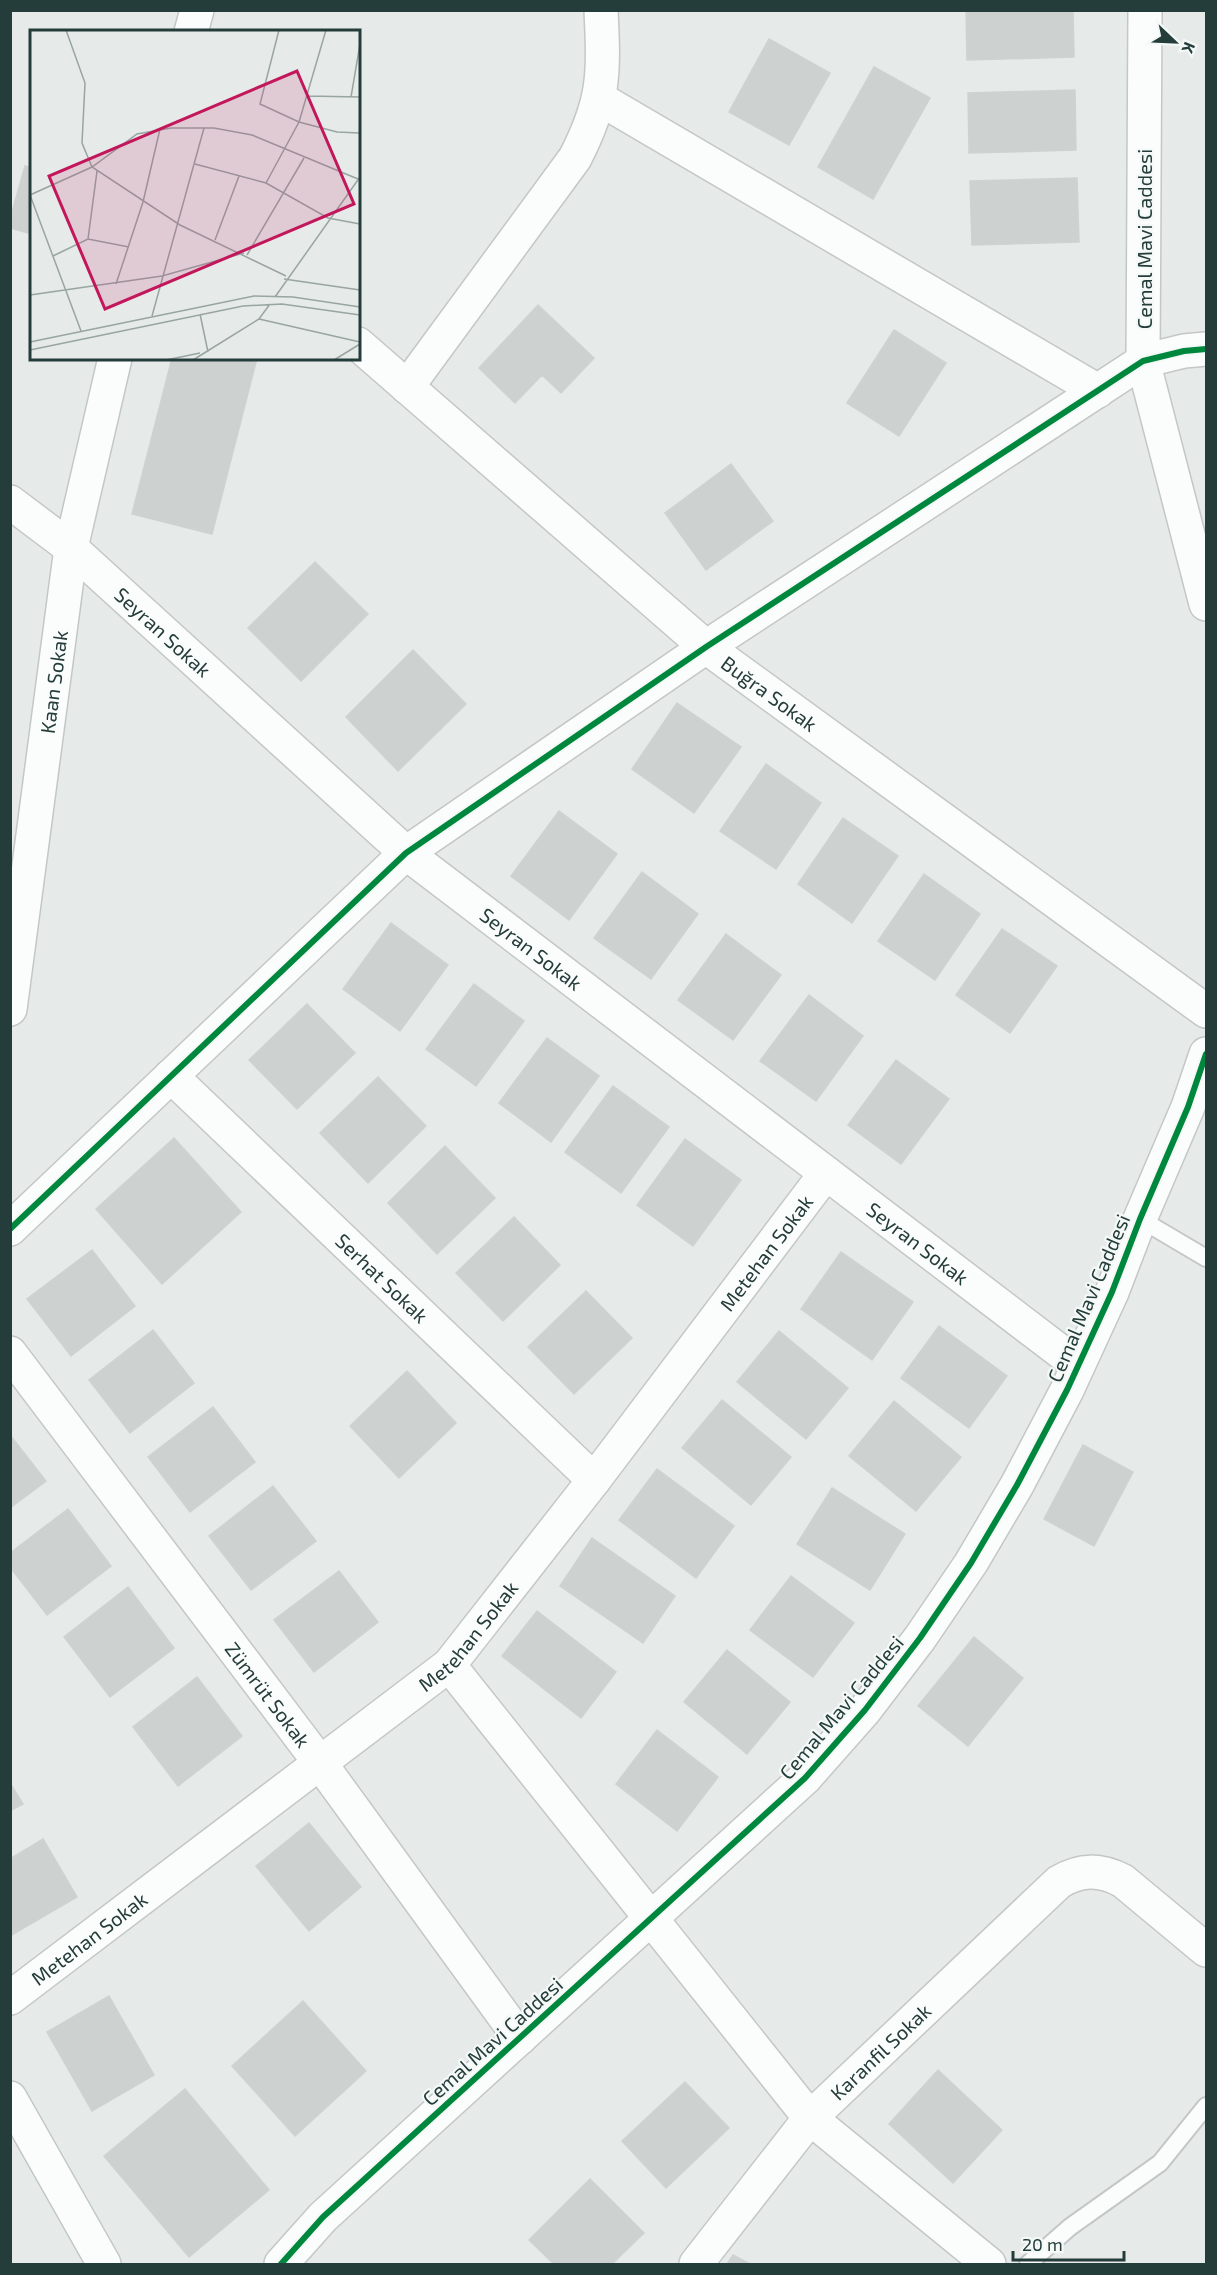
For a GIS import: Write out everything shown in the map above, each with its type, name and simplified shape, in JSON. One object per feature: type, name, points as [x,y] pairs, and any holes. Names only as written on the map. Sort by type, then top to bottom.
[{"type":"street","points":[[191,30],[196,10]]},
{"type":"street","points":[[407,387],[575,158],[590,129],[600,99],[604,54],[601,10]]},
{"type":"street","name":"Cemal Mavi Caddesi","points":[[1145,10],[1143,362],[1206,604]]},
{"type":"street","points":[[600,99],[1098,391]]},
{"type":"street","name":"Buğra Sokak","points":[[360,346],[706,647],[1206,1011]]},
{"type":"street","points":[[10,1229],[406,853],[706,647],[1143,362],[1184,351],[1206,349]]},
{"type":"street","name":"Kaan Sokak","points":[[10,1009],[71,548],[115,360]]},
{"type":"street","name":"Seyran Sokak","points":[[10,502],[71,548],[406,853],[1078,1365]]},
{"type":"street","name":"Cemal Mavi Caddesi","points":[[281,2265],[323,2217],[805,1778],[872,1701],[920,1638],[971,1563],[1028,1466],[1112,1292],[1140,1219],[1188,1107],[1206,1054]]},
{"type":"street","name":"Serhat Sokak","points":[[171,1076],[594,1480]]},
{"type":"street","name":"Metehan Sokak","points":[[10,1998],[449,1665],[594,1480],[826,1173]]},
{"type":"street","name":"Zümrüt Sokak","points":[[10,1353],[320,1763],[520,2038]]},
{"type":"street","points":[[449,1665],[810,2118],[988,2264]]},
{"type":"street","name":"Karanfil Sokak","points":[[696,2265],[810,2118],[1059,1882],[1081,1872],[1094,1871],[1109,1874],[1123,1881],[1206,1950]]},
{"type":"street","points":[[10,2098],[104,2265]]},
{"type":"lane","points":[[1140,1219],[1206,1258]]},
{"type":"lane","points":[[1028,2265],[1070,2227],[1160,2163],[1206,2106]]},
{"type":"building","points":[[966,10],[1073,10],[1074,57],[967,60]]},
{"type":"building","points":[[769,39],[830,73],[789,145],[729,112]]},
{"type":"building","points":[[874,67],[930,98],[873,199],[818,167]]},
{"type":"building","points":[[1075,90],[1076,150],[969,153],[968,93]]},
{"type":"building","points":[[25,166],[30,167],[30,233],[10,228],[10,219]]},
{"type":"building","points":[[1077,178],[1079,242],[972,245],[970,181]]},
{"type":"building","points":[[538,305],[594,358],[561,393],[542,375],[515,403],[479,368]]},
{"type":"building","points":[[894,330],[946,363],[899,436],[847,403]]},
{"type":"building","points":[[171,360],[256,360],[212,534],[132,514]]},
{"type":"building","points":[[731,464],[773,521],[706,570],[665,513]]},
{"type":"building","points":[[315,562],[368,614],[301,681],[248,628]]},
{"type":"building","points":[[413,650],[466,704],[398,771],[346,717]]},
{"type":"building","points":[[677,703],[741,747],[694,813],[632,769]]},
{"type":"building","points":[[766,764],[821,803],[776,869],[720,831]]},
{"type":"building","points":[[559,811],[617,854],[569,920],[511,876]]},
{"type":"building","points":[[843,818],[898,856],[852,923],[798,884]]},
{"type":"building","points":[[642,872],[698,914],[651,979],[594,938]]},
{"type":"building","points":[[924,874],[980,914],[935,980],[878,941]]},
{"type":"building","points":[[391,923],[448,965],[400,1031],[343,989]]},
{"type":"building","points":[[1002,929],[1057,966],[1010,1033],[956,995]]},
{"type":"building","points":[[726,934],[781,975],[733,1040],[678,1000]]},
{"type":"building","points":[[474,984],[524,1021],[476,1086],[426,1049]]},
{"type":"building","points":[[809,995],[863,1036],[816,1101],[760,1061]]},
{"type":"building","points":[[307,1004],[355,1053],[297,1109],[249,1060]]},
{"type":"building","points":[[547,1038],[599,1076],[551,1142],[499,1103]]},
{"type":"building","points":[[896,1060],[949,1099],[901,1164],[848,1125]]},
{"type":"building","points":[[378,1077],[426,1126],[368,1183],[320,1133]]},
{"type":"building","points":[[613,1086],[669,1127],[621,1193],[565,1152]]},
{"type":"building","points":[[174,1138],[241,1212],[162,1284],[96,1209]]},
{"type":"building","points":[[685,1139],[741,1180],[693,1246],[637,1205]]},
{"type":"building","points":[[445,1146],[495,1198],[437,1254],[388,1203]]},
{"type":"building","points":[[514,1217],[560,1265],[503,1321],[456,1273]]},
{"type":"building","points":[[92,1250],[135,1306],[71,1356],[27,1299]]},
{"type":"building","points":[[841,1252],[913,1302],[872,1360],[801,1309]]},
{"type":"building","points":[[586,1291],[632,1338],[574,1394],[528,1347]]},
{"type":"building","points":[[939,1326],[1007,1376],[969,1428],[901,1378]]},
{"type":"building","points":[[153,1330],[194,1383],[130,1433],[89,1380]]},
{"type":"building","points":[[779,1331],[848,1388],[806,1439],[737,1382]]},
{"type":"building","points":[[407,1371],[456,1423],[399,1478],[350,1426]]},
{"type":"building","points":[[722,1400],[791,1457],[751,1505],[682,1448]]},
{"type":"building","points":[[894,1401],[961,1457],[916,1511],[849,1456]]},
{"type":"building","points":[[213,1407],[255,1462],[190,1512],[148,1457]]},
{"type":"building","points":[[10,1435],[46,1481],[10,1508]]},
{"type":"building","points":[[1083,1445],[1133,1472],[1094,1546],[1044,1519]]},
{"type":"building","points":[[657,1469],[734,1526],[696,1578],[619,1520]]},
{"type":"building","points":[[273,1486],[316,1541],[251,1590],[209,1536]]},
{"type":"building","points":[[832,1488],[905,1534],[870,1590],[797,1544]]},
{"type":"building","points":[[68,1509],[111,1566],[47,1615],[10,1567],[10,1553]]},
{"type":"building","points":[[592,1538],[675,1596],[643,1643],[560,1586]]},
{"type":"building","points":[[339,1571],[378,1622],[314,1672],[274,1620]]},
{"type":"building","points":[[791,1576],[854,1623],[813,1677],[750,1630]]},
{"type":"building","points":[[128,1587],[174,1648],[110,1697],[64,1637]]},
{"type":"building","points":[[537,1611],[616,1672],[581,1718],[502,1656]]},
{"type":"building","points":[[974,1637],[1023,1678],[968,1746],[918,1706]]},
{"type":"building","points":[[727,1650],[790,1702],[747,1754],[684,1702]]},
{"type":"building","points":[[197,1677],[242,1736],[178,1786],[133,1727]]},
{"type":"building","points":[[657,1730],[718,1777],[677,1831],[616,1784]]},
{"type":"building","points":[[10,1783],[23,1804],[10,1811]]},
{"type":"building","points":[[309,1823],[361,1887],[309,1931],[256,1866]]},
{"type":"building","points":[[43,1839],[77,1897],[10,1936],[10,1859]]},
{"type":"building","points":[[109,1996],[154,2075],[92,2111],[47,2032]]},
{"type":"building","points":[[303,2001],[366,2071],[295,2136],[232,2066]]},
{"type":"building","points":[[938,2070],[1002,2130],[953,2183],[889,2124]]},
{"type":"building","points":[[685,2082],[729,2128],[666,2188],[622,2141]]},
{"type":"building","points":[[185,2089],[269,2190],[189,2257],[104,2156]]},
{"type":"building","points":[[590,2179],[644,2233],[612,2264],[554,2264],[529,2240]]},
{"type":"building","points":[[733,2255],[750,2264],[727,2264]]},
{"type":"cycle path","points":[[10,1229],[406,853],[706,647],[1143,361],[1184,351],[1206,349]]},
{"type":"cycle path","points":[[281,2264],[323,2217],[805,1778],[865,1710],[920,1638],[971,1563],[1017,1485],[1067,1390],[1112,1292],[1140,1219],[1188,1107],[1206,1054]]}]
